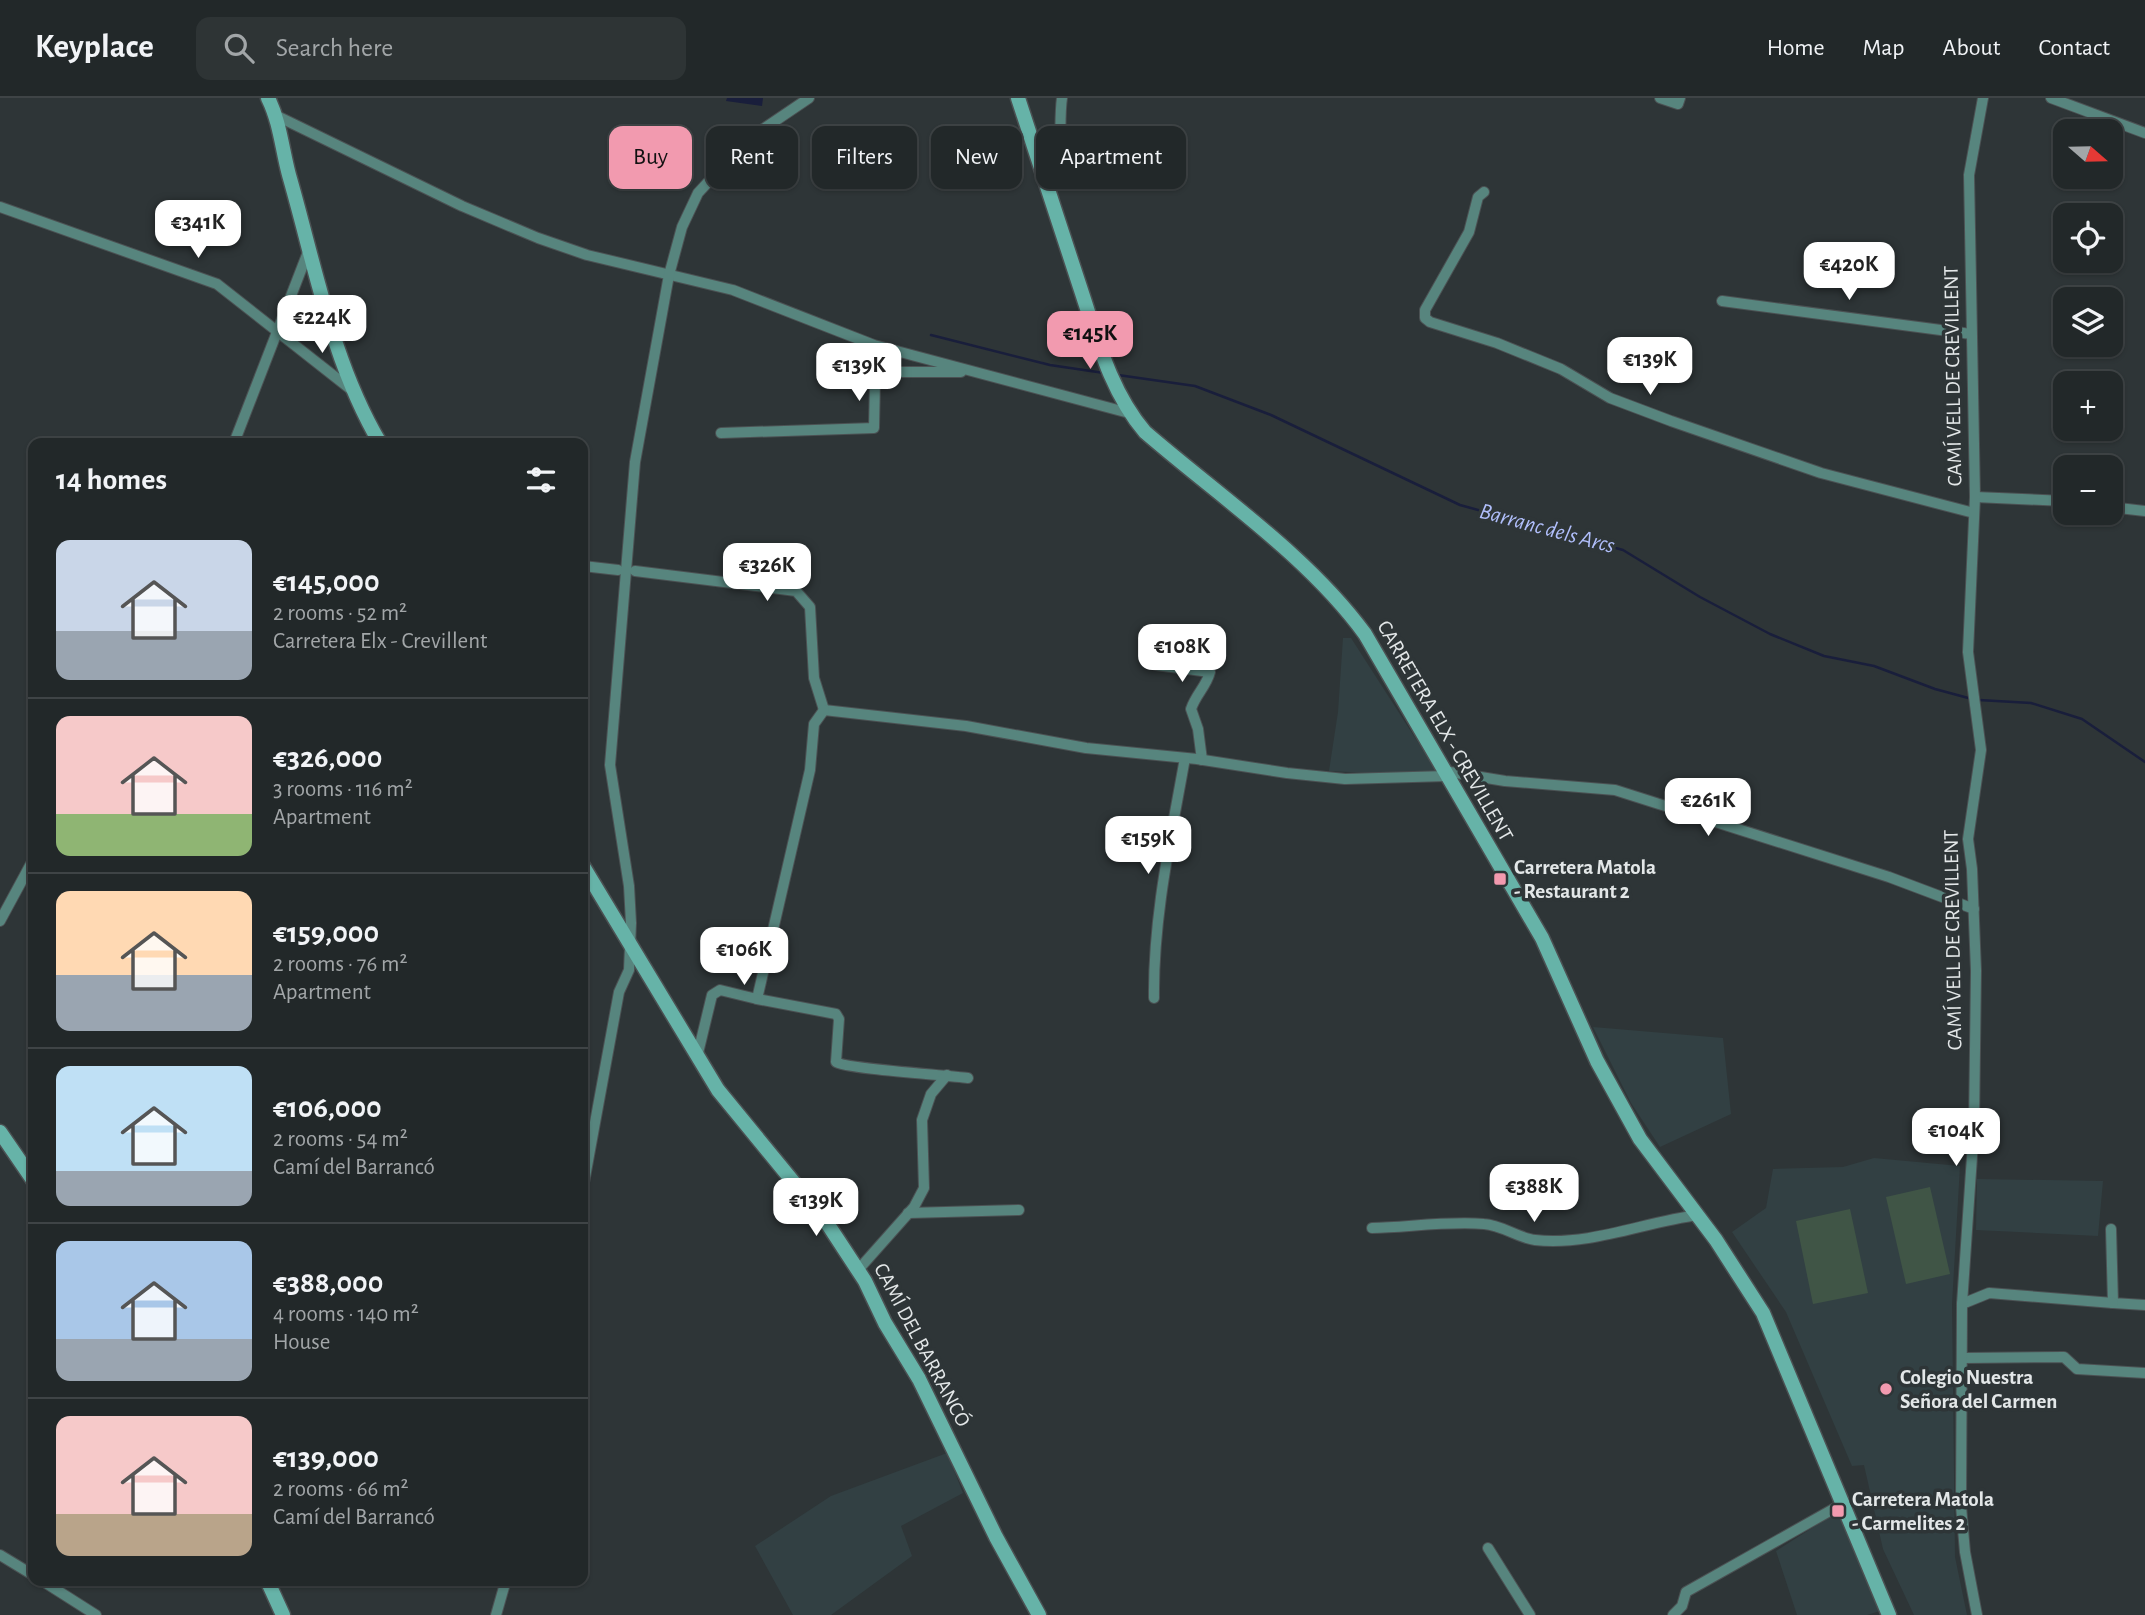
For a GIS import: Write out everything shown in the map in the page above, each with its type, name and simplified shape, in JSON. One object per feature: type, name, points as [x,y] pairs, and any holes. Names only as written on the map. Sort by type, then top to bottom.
[{"type":"street","points":[[268,98],[277,116],[286,164],[353,391],[377,438]]},
{"type":"street","points":[[588,1161],[619,992],[629,970],[629,886],[610,765],[635,462],[669,275],[682,227],[698,193],[747,140],[809,98]]},
{"type":"street","name":"CARRETERA ELX - CREVILLENT","points":[[1018,98],[1036,153]]},
{"type":"street","points":[[1058,126],[1062,98]]},
{"type":"street","points":[[1660,98],[1678,104],[1680,98]]},
{"type":"street","name":"CAMÍ VELL DE CREVILLENT","points":[[1977,1615],[1965,1552],[1961,1506],[1964,1358],[1962,1304],[1974,1127],[1973,909],[1968,839],[1981,750],[1968,652],[1975,513],[1969,174],[1983,98]]},
{"type":"street","points":[[2051,98],[2145,133]]},
{"type":"street","points":[[277,116],[462,206],[538,238],[587,255],[733,290],[874,345],[1129,413]]},
{"type":"street","name":"CARRETERA ELX - CREVILLENT","points":[[1048,189],[1098,343],[1115,387],[1129,413],[1145,432],[1317,577],[1343,604],[1366,635],[1542,938],[1618,1100],[1640,1139],[1698,1215],[1763,1313],[1889,1615]]},
{"type":"street","points":[[1484,192],[1478,197],[1469,232],[1425,310],[1425,318],[1430,322],[1497,343],[1561,369],[1610,398],[1671,421],[1821,473],[1975,513]]},
{"type":"street","points":[[0,208],[217,284],[353,391]]},
{"type":"street","points":[[236,438],[310,248]]},
{"type":"street","points":[[1722,301],[1971,334]]},
{"type":"street","points":[[721,433],[874,428],[875,380],[887,372],[976,372]]},
{"type":"street","points":[[1975,497],[2053,500]]},
{"type":"street","points":[[2123,508],[2145,511]]},
{"type":"street","points":[[588,567],[618,570]]},
{"type":"street","points":[[635,571],[796,591],[810,607],[814,678],[824,710]]},
{"type":"street","points":[[1159,630],[1156,665],[1210,672],[1206,687],[1195,698],[1191,709],[1198,729],[1202,760]]},
{"type":"street","points":[[824,710],[966,726],[1086,748],[1345,779],[1445,773],[1615,790],[1889,877],[1973,909]]},
{"type":"street","points":[[757,999],[810,770],[814,724],[824,710]]},
{"type":"street","points":[[1154,998],[1153,958],[1185,758]]},
{"type":"street","points":[[0,921],[28,869]]},
{"type":"street","name":"CAMÍ DEL BARRANCÓ","points":[[588,874],[697,1058],[746,1127],[827,1223],[858,1270],[897,1345],[919,1379],[1039,1615]]},
{"type":"street","points":[[697,1058],[712,995],[720,990],[836,1014],[839,1019],[836,1062],[843,1067],[968,1078]]},
{"type":"street","points":[[858,1270],[908,1213],[924,1188],[922,1120],[931,1094],[947,1075]]},
{"type":"street","points":[[0,1132],[28,1173]]},
{"type":"street","points":[[908,1213],[1019,1210]]},
{"type":"street","points":[[1372,1228],[1486,1224],[1534,1240],[1567,1239],[1615,1234],[1664,1219],[1698,1215]]},
{"type":"street","points":[[2112,1230],[2113,1303]]},
{"type":"street","points":[[1962,1304],[1989,1293],[2145,1305]]},
{"type":"street","points":[[1964,1358],[2064,1357],[2077,1369],[2145,1373]]},
{"type":"street","points":[[1672,1615],[1682,1606],[1686,1592],[1844,1503]]},
{"type":"street","points":[[1488,1548],[1530,1615]]},
{"type":"street","points":[[0,1555],[28,1572]]},
{"type":"street","points":[[50,1586],[96,1615]]},
{"type":"street","points":[[270,1586],[283,1615]]},
{"type":"street","points":[[496,1615],[504,1586]]},
{"type":"shaded area","points":[[1343,638],[1351,638],[1437,772],[1413,775],[1329,771],[1338,712]]},
{"type":"shaded area","points":[[1593,1027],[1723,1038],[1731,1114],[1660,1147],[1631,1103]]},
{"type":"shaded area","name":"Colegio Nuestra Señora del Carmen","points":[[1874,1158],[1960,1166],[1952,1304],[1955,1557],[1967,1615],[1914,1615],[1883,1549],[1864,1465],[1852,1466],[1786,1312],[1732,1232],[1766,1208],[1773,1169],[1843,1167]]},
{"type":"shaded area","points":[[1977,1179],[2103,1181],[2098,1236],[1976,1230]]},
{"type":"shaded area","points":[[947,1453],[963,1493],[901,1526],[912,1556],[831,1615],[793,1615],[755,1546],[831,1496]]},
{"type":"shaded area","points":[[1837,1512],[1880,1611],[1867,1615],[1797,1615],[1776,1551]]},
{"type":"green space","points":[[1930,1187],[1950,1274],[1906,1284],[1886,1197]]},
{"type":"green space","points":[[1850,1209],[1868,1293],[1813,1304],[1796,1221]]},
{"type":"water","points":[[727,98],[763,98],[762,106],[726,101]]},
{"type":"waterway","name":"Barranc dels Arcs","points":[[931,335],[1050,365],[1104,373]]},
{"type":"waterway","name":"Barranc dels Arcs","points":[[1118,375],[1195,386],[1271,415],[1460,505],[1623,550],[1700,597],[1770,634],[1824,656],[1874,666],[1935,689],[1972,699]]},
{"type":"waterway","name":"Barranc dels Arcs","points":[[1979,700],[2031,703],[2082,719],[2145,762]]},
{"type":"place","name":"Carretera Matola - Restaurant 2","points":[[1500,879]]},
{"type":"place","name":"Colegio Nuestra Señora del Carmen","points":[[1886,1389]]},
{"type":"place","name":"Carretera Matola - Carmelites 2","points":[[1838,1511]]}]
